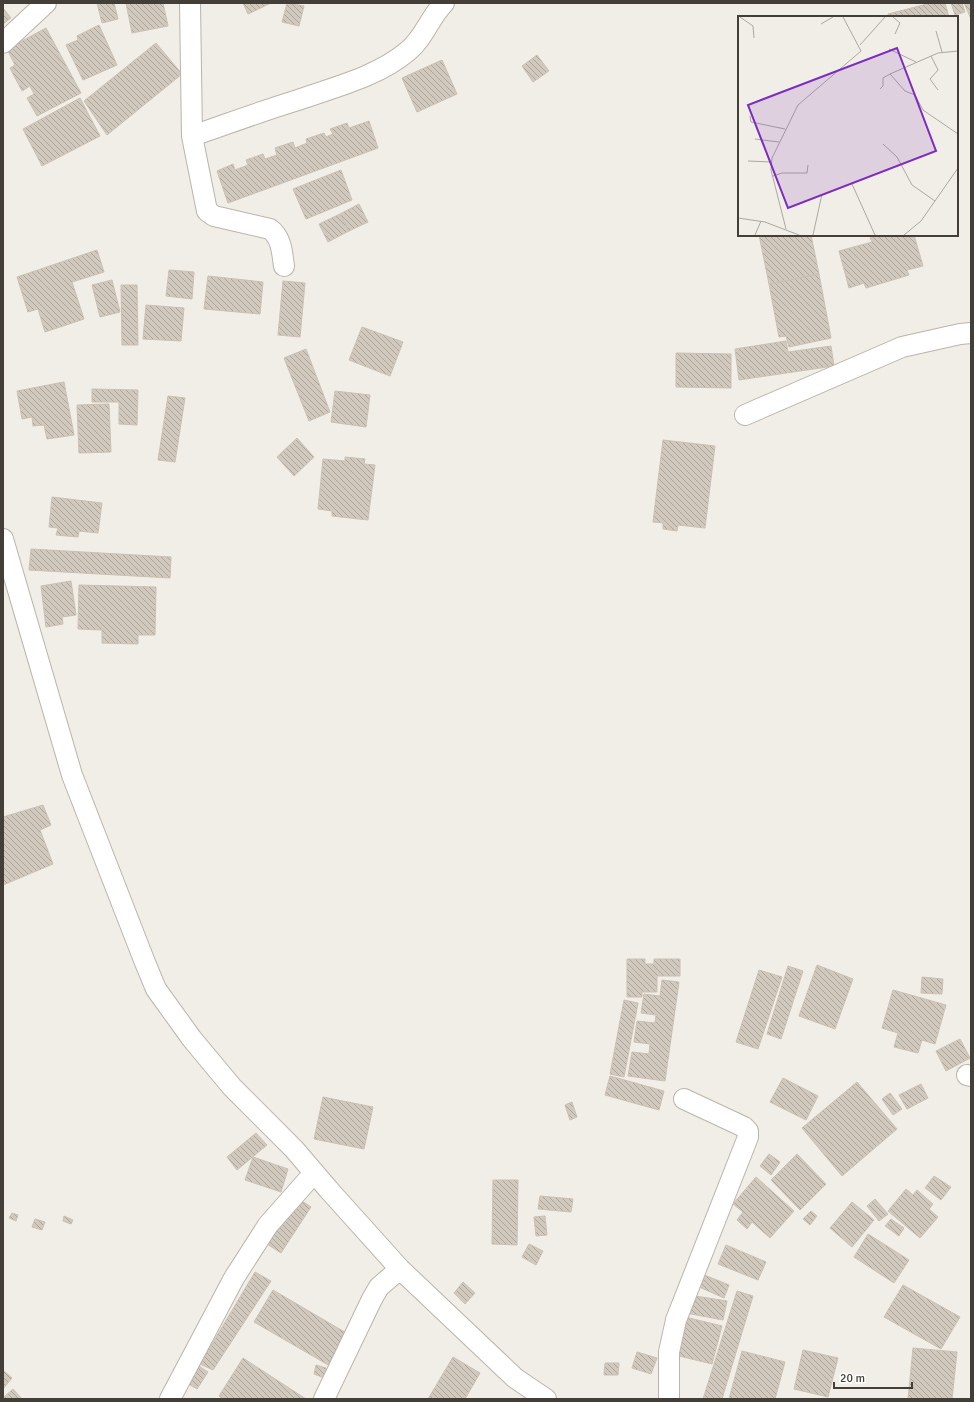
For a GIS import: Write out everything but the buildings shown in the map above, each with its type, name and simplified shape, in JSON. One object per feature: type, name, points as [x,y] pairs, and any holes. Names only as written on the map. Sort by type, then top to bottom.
[{"type":"street","points":[[3,43],[46,3]]},
{"type":"street","points":[[190,3],[192,136],[207,211],[214,216],[270,229],[276,234],[280,244],[284,266]]},
{"type":"street","points":[[192,136],[341,85],[381,69],[408,52],[415,44],[436,11],[444,3]]},
{"type":"street","points":[[745,415],[902,347],[960,334],[971,333]]},
{"type":"street","points":[[3,538],[72,775],[156,989],[192,1039],[232,1087],[294,1149],[400,1269],[515,1378],[544,1398]]},
{"type":"street","points":[[669,1399],[669,1352],[676,1320],[748,1138],[748,1131],[744,1127],[684,1099]]},
{"type":"street","points":[[170,1399],[234,1278],[268,1225],[314,1173]]},
{"type":"street","points":[[324,1399],[379,1287],[400,1269]]}]
